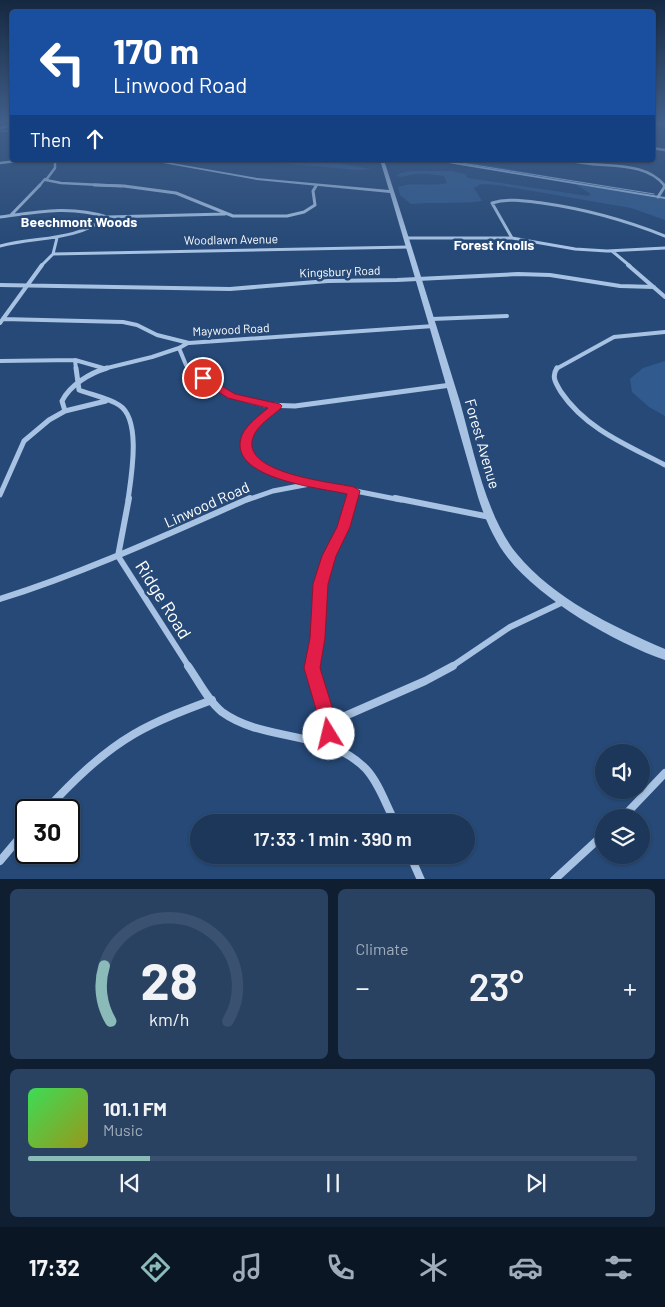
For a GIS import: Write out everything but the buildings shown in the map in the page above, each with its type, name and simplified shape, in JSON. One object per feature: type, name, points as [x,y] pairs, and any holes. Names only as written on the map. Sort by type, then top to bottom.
[{"type":"street","points":[[11,216],[55,168],[55,163]]},
{"type":"street","points":[[165,163],[249,178],[391,192]]},
{"type":"street","name":"Forest Avenue","points":[[383,163],[433,322],[484,502],[499,538],[514,558],[532,576],[564,601],[590,619],[665,655]]},
{"type":"street","points":[[452,163],[661,195]]},
{"type":"street","points":[[479,163],[661,195],[665,198]]},
{"type":"street","points":[[577,163],[622,167],[652,175],[664,183],[665,186],[661,195]]},
{"type":"street","points":[[45,179],[61,183],[124,186],[170,192],[201,202],[225,214]]},
{"type":"street","points":[[0,217],[78,210],[92,211],[107,217],[225,214],[270,217],[299,214],[310,209],[315,205],[313,191],[316,186]]},
{"type":"street","points":[[512,238],[493,206],[492,203],[496,200],[510,199],[605,215],[665,236]]},
{"type":"street","points":[[0,246],[21,240],[57,238],[92,229],[107,217]]},
{"type":"street","points":[[1,321],[27,284],[53,254],[57,238]]},
{"type":"street","name":"Woodlawn Avenue","points":[[53,254],[512,238],[575,249],[612,251],[665,248]]},
{"type":"street","points":[[612,251],[665,297]]},
{"type":"street","name":"Kingsbury Road","points":[[0,285],[222,289],[328,281],[534,275],[558,276],[620,286],[654,287]]},
{"type":"street","name":"Maywood Road","points":[[1,321],[123,322],[136,325],[157,335],[189,343],[348,334],[433,322],[508,316]]},
{"type":"street","points":[[665,332],[614,337],[557,367],[553,372],[552,378],[567,404],[587,421],[665,465]]},
{"type":"street","points":[[65,411],[62,401],[67,391],[85,376],[104,368],[154,358],[189,343]]},
{"type":"street","points":[[179,348],[186,365],[194,373],[232,396],[276,406],[295,406],[451,385]]},
{"type":"street","points":[[0,361],[75,360],[104,368]]},
{"type":"street","points":[[75,360],[77,384]]},
{"type":"street","name":"Ridge Road","points":[[77,384],[79,390],[84,393],[121,406],[126,410],[132,433],[135,460],[118,556],[176,648],[212,700],[220,710],[247,726],[292,735],[351,755],[367,769],[391,814]]},
{"type":"street","points":[[0,495],[24,441],[49,420],[65,411],[106,401]]},
{"type":"street","points":[[276,406],[248,434],[246,442],[247,454],[254,462],[269,472],[315,483]]},
{"type":"street","name":"Linwood Road","points":[[0,599],[44,585],[118,556],[251,498],[273,491],[315,483],[490,517]]},
{"type":"street","points":[[329,746],[329,723],[312,668],[317,638],[320,584],[329,556],[344,527],[354,491]]},
{"type":"street","points":[[329,723],[425,682],[458,663],[510,627],[564,601]]},
{"type":"street","points":[[58,799],[103,756],[131,735],[165,718],[212,700]]},
{"type":"street","points":[[631,809],[665,773]]},
{"type":"street","points":[[555,879],[595,842]]},
{"type":"street","points":[[0,862],[15,844]]},
{"type":"street","points":[[414,864],[421,879]]},
{"type":"shaded area","points":[[278,163],[338,163],[371,169],[358,170]]},
{"type":"shaded area","points":[[454,163],[475,163],[655,195]]},
{"type":"shaded area","points":[[411,171],[452,171],[465,174],[468,178],[588,196],[591,194],[575,184],[665,199],[665,220],[631,208],[498,185],[481,184],[474,188],[482,201],[411,204],[400,195],[398,187],[410,184],[447,183],[444,176],[416,174],[404,177],[396,176],[400,173]]},
{"type":"shaded area","points":[[665,361],[665,416],[649,407],[632,392],[630,379],[643,368]]},
{"type":"waterway","points":[[462,163],[654,194]]},
{"type":"district","name":"Beechmont Woods","points":[[79,222]]},
{"type":"district","name":"Forest Knolls","points":[[494,245]]},
{"type":"route","points":[[203,378],[232,396],[250,402],[276,406],[253,427],[248,434],[246,442],[247,454],[262,468],[277,475],[354,491],[344,527],[329,556],[320,584],[317,638],[312,668],[329,723],[329,734]]}]
